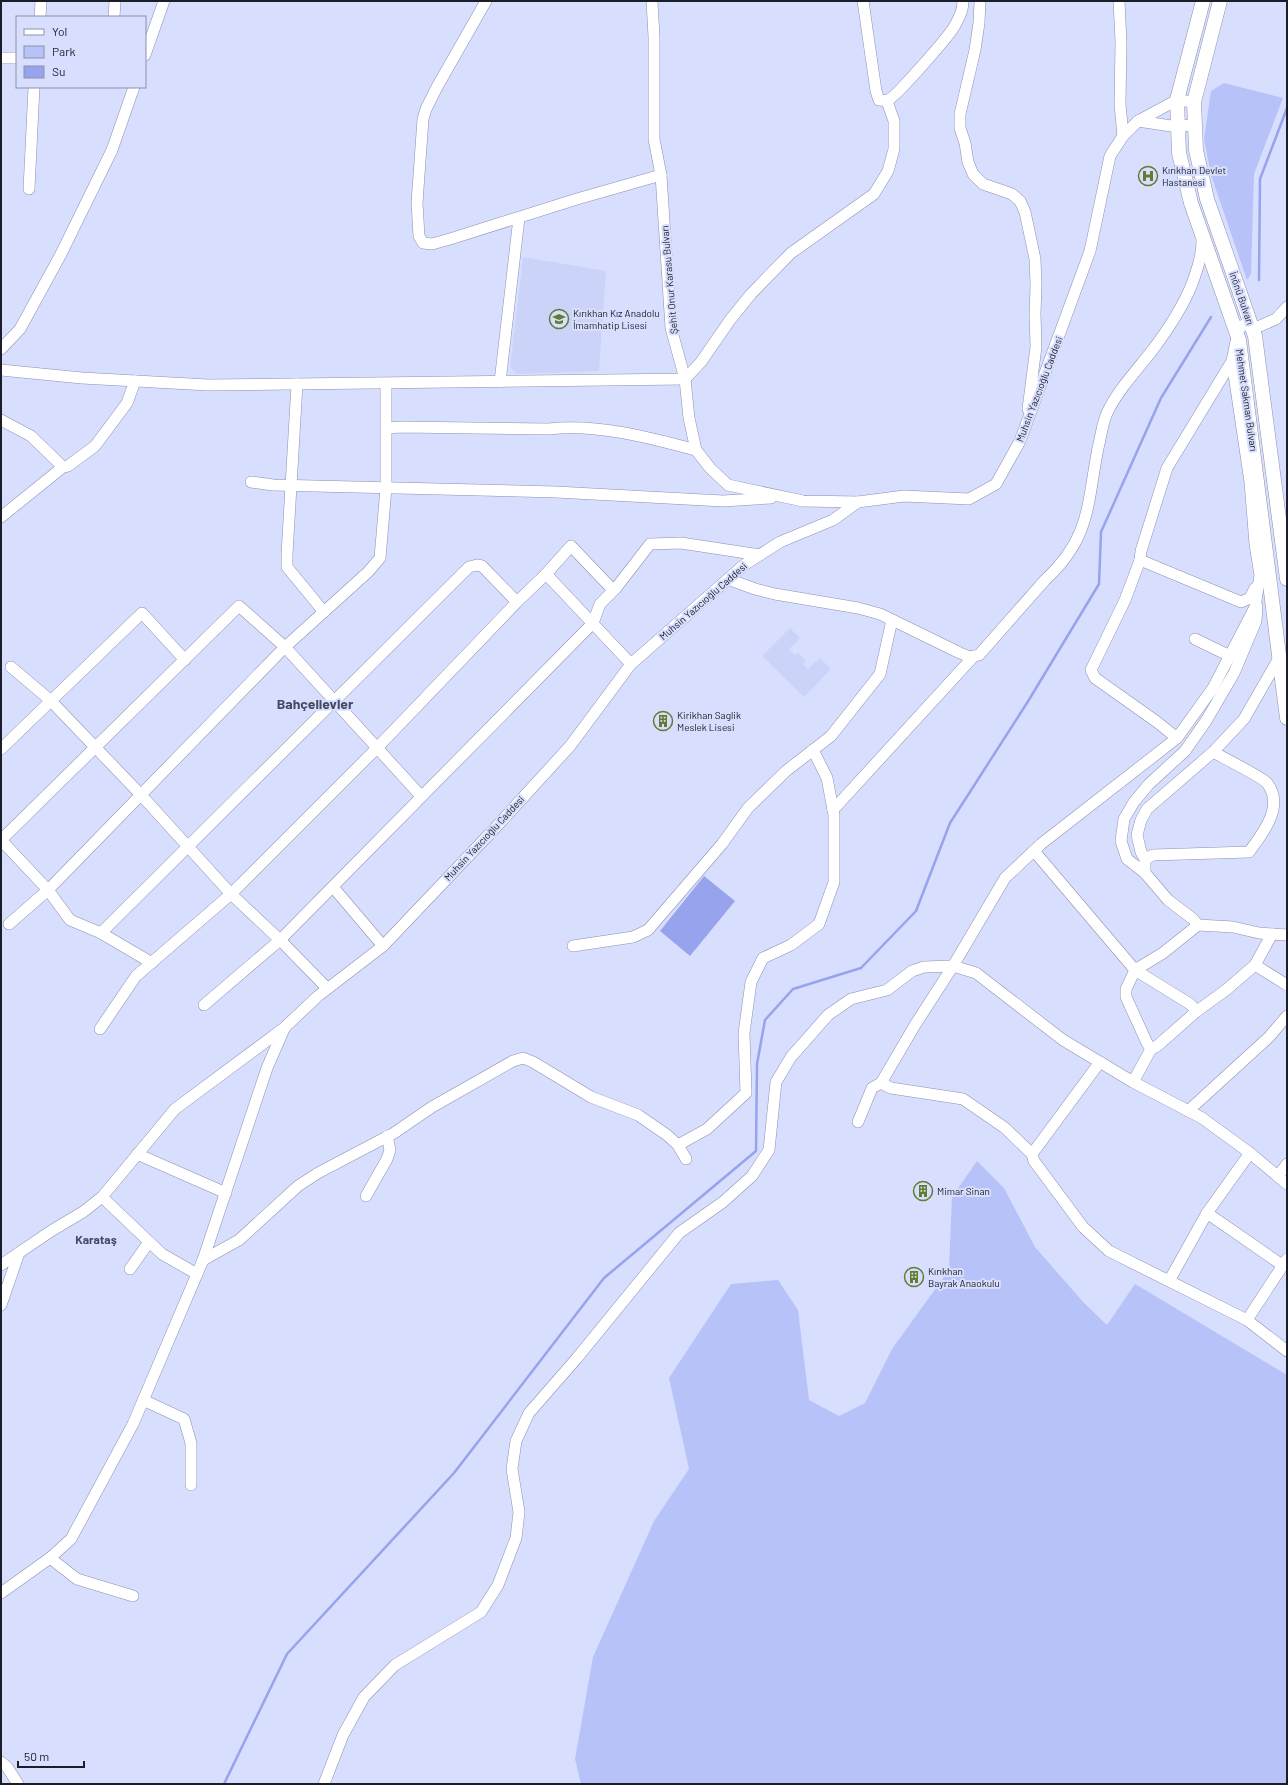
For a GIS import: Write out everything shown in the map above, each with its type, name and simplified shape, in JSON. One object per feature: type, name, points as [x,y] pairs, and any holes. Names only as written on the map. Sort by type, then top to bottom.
[{"type":"main road","name":"İnönü Bulvarı","points":[[1203,1],[1177,100],[1179,153],[1191,203],[1238,335]]},
{"type":"main road","name":"İnönü Bulvarı","points":[[1220,1],[1194,102],[1196,150],[1207,199],[1253,329]]},
{"type":"main road","name":"Mehmet Sakman Bulvarı","points":[[1253,329],[1287,579]]},
{"type":"main road","name":"Mehmet Sakman Bulvarı","points":[[1238,335],[1269,562],[1287,718]]},
{"type":"street","points":[[40,16],[41,1]]},
{"type":"street","points":[[114,16],[115,1]]},
{"type":"street","points":[[146,52],[164,1]]},
{"type":"street","points":[[486,1],[437,87],[426,109],[423,119],[417,203],[420,236],[423,243],[432,244],[661,175]]},
{"type":"street","name":"Şehit Onur Karasu Bulvarı","points":[[652,1],[654,37],[654,139],[661,175],[670,328],[685,379],[689,418],[696,450],[710,468],[728,484],[803,502],[858,502]]},
{"type":"street","points":[[863,1],[876,91],[879,100],[888,101],[910,80],[954,28],[963,11],[963,1]]},
{"type":"street","points":[[980,1],[979,23],[975,50],[960,114],[960,128],[965,143],[968,162],[973,174],[983,184],[1012,194],[1020,201],[1026,212],[1035,259],[1036,285],[1036,347],[1030,390],[1028,419]]},
{"type":"street","points":[[1119,1],[1121,42],[1120,104],[1123,136]]},
{"type":"street","points":[[1,58],[16,58]]},
{"type":"street","points":[[29,189],[34,88]]},
{"type":"street","points":[[1,350],[20,329],[61,254],[112,150],[134,88]]},
{"type":"street","points":[[1177,100],[1194,102]]},
{"type":"street","name":"Muhsin Yazıcıoğlu Caddesi","points":[[1,1265],[83,1212],[102,1197],[176,1108],[284,1028],[327,988],[384,946],[570,746],[631,664],[744,565],[780,542],[833,520],[858,502],[904,496],[969,498],[996,484],[1020,441],[1090,251],[1110,156],[1123,136],[1138,121],[1177,100]]},
{"type":"street","points":[[1,370],[135,381],[208,385],[386,384],[685,379],[701,362],[730,320],[791,253],[874,194],[888,171],[894,149],[894,121],[888,101]]},
{"type":"street","points":[[1138,121],[1178,127],[1195,124]]},
{"type":"street","points":[[500,382],[518,218]]},
{"type":"street","points":[[728,579],[755,589],[775,594],[858,608],[880,614],[960,653],[970,657],[978,655],[1057,569],[1071,551],[1081,532],[1088,511],[1091,480],[1106,415],[1120,392],[1170,326],[1186,297],[1197,271],[1202,253],[1202,232]]},
{"type":"street","points":[[1253,329],[1276,319],[1287,307]]},
{"type":"street","name":"Mehmet Sakman Bulvarı","points":[[1238,335],[1241,339],[1248,340],[1254,334],[1253,329]]},
{"type":"street","points":[[1177,738],[1095,678],[1090,670],[1125,600],[1140,560],[1141,550],[1167,468],[1232,361],[1238,335]]},
{"type":"street","points":[[1198,925],[1193,919],[1168,900],[1145,873],[1128,859],[1121,841],[1124,819],[1134,802],[1149,784],[1185,751],[1206,721],[1234,674],[1256,621],[1260,575],[1250,482],[1232,361]]},
{"type":"street","points":[[1,517],[63,467],[68,466],[95,446],[127,402],[135,381]]},
{"type":"street","points":[[297,384],[287,567],[324,612]]},
{"type":"street","points":[[9,924],[48,890],[142,796],[285,647],[368,572],[380,558],[386,488],[386,384]]},
{"type":"street","points":[[1,420],[31,436],[63,467]]},
{"type":"street","points":[[387,428],[402,426],[549,429],[569,426],[644,437],[696,450]]},
{"type":"street","points":[[251,482],[292,485],[556,492],[723,501],[784,497]]},
{"type":"street","points":[[204,1005],[280,940],[593,623],[600,604],[616,588],[650,544],[681,543],[760,555]]},
{"type":"street","points":[[100,1029],[136,976],[230,894],[376,749],[517,602],[546,574],[571,546],[612,589],[616,588]]},
{"type":"street","points":[[1140,560],[1241,602],[1250,598],[1260,575]]},
{"type":"street","points":[[101,933],[332,701],[469,567],[477,565],[482,566],[517,602]]},
{"type":"street","points":[[546,574],[631,664]]},
{"type":"street","points":[[858,1122],[872,1088],[881,1083],[1005,878],[1034,851],[1177,738],[1213,688],[1244,625],[1255,607],[1260,575]]},
{"type":"street","points":[[152,963],[101,933],[70,920],[48,890],[1,840],[96,749],[239,606],[285,647],[332,701],[421,796]]},
{"type":"street","points":[[1,749],[50,700],[142,613],[185,660]]},
{"type":"street","points":[[573,946],[632,937],[648,930],[722,844],[748,808],[786,772],[831,736],[880,674],[892,620]]},
{"type":"street","points":[[1195,639],[1230,656]]},
{"type":"street","points":[[833,810],[974,656]]},
{"type":"street","points":[[1145,873],[1145,859],[1141,852],[1137,835],[1140,820],[1147,809],[1213,752],[1244,719],[1279,658]]},
{"type":"street","points":[[11,668],[50,700],[142,796],[230,894],[280,940],[327,988]]},
{"type":"street","points":[[678,1145],[707,1129],[746,1093],[744,1033],[751,982],[763,958],[791,946],[819,924],[834,882],[833,810],[826,778],[813,750]]},
{"type":"street","points":[[1145,859],[1153,855],[1249,852],[1265,830],[1274,807],[1274,798],[1266,782],[1213,752]]},
{"type":"street","points":[[1034,851],[1134,970],[1190,1004],[1197,1012]]},
{"type":"street","points":[[333,887],[384,946]]},
{"type":"street","points":[[1151,1049],[1126,997],[1126,989],[1134,970],[1163,953],[1198,925],[1234,927],[1259,933],[1287,935]]},
{"type":"street","points":[[1133,1082],[1151,1049],[1157,1046],[1255,965],[1272,934]]},
{"type":"street","points":[[1255,965],[1287,985]]},
{"type":"street","points":[[324,1784],[343,1735],[364,1697],[395,1665],[481,1612],[498,1585],[516,1538],[519,1512],[512,1469],[516,1441],[529,1413],[577,1358],[679,1233],[723,1202],[752,1176],[769,1150],[776,1082],[790,1057],[828,1015],[851,999],[887,990],[912,971],[924,967],[953,966],[976,973],[1063,1040],[1133,1082],[1202,1118],[1250,1153],[1287,1184]]},
{"type":"street","points":[[1188,1111],[1269,1037],[1287,1016]]},
{"type":"street","points":[[1,1593],[50,1558],[71,1539],[133,1424],[203,1260],[268,1068],[284,1028]]},
{"type":"street","points":[[203,1260],[238,1240],[298,1186],[339,1161],[351,1157],[387,1136],[432,1107],[513,1061],[523,1058],[533,1062],[591,1097],[638,1115],[667,1135],[678,1145],[686,1159]]},
{"type":"street","points":[[1032,1154],[1100,1062]]},
{"type":"street","points":[[881,1083],[891,1088],[963,1099],[1005,1128],[1032,1154],[1034,1161],[1083,1227],[1109,1251],[1247,1320],[1287,1351]]},
{"type":"street","points":[[366,1196],[387,1159],[390,1150],[387,1136]]},
{"type":"street","points":[[1169,1281],[1207,1213],[1250,1153]]},
{"type":"street","points":[[137,1154],[226,1193]]},
{"type":"street","points":[[1278,1176],[1287,1164]]},
{"type":"street","points":[[102,1197],[162,1254],[197,1274]]},
{"type":"street","points":[[1207,1213],[1284,1262],[1247,1320]]},
{"type":"street","points":[[130,1269],[149,1242]]},
{"type":"street","points":[[1,1305],[19,1253]]},
{"type":"street","points":[[143,1400],[184,1419],[191,1443],[192,1485]]},
{"type":"street","points":[[50,1558],[77,1579],[133,1596]]},
{"type":"street","points":[[1,1762],[7,1767],[18,1784]]},
{"type":"shaded area","name":"Kırıkhan Kız Anadolu İmamhatip Lisesi","points":[[523,257],[606,271],[599,371],[517,374],[510,367]]},
{"type":"shaded area","points":[[790,628],[800,638],[789,649],[795,655],[798,653],[806,660],[803,664],[808,669],[820,658],[831,669],[804,697],[762,656]]},
{"type":"green space","points":[[1224,83],[1283,98],[1254,174],[1251,274],[1247,280],[1211,175],[1204,139],[1211,91]]},
{"type":"green space","points":[[977,1161],[1004,1188],[1035,1247],[1084,1303],[1107,1325],[1135,1284],[1287,1375],[1287,1784],[581,1784],[575,1759],[593,1657],[654,1521],[689,1469],[669,1378],[731,1284],[778,1280],[798,1310],[809,1400],[839,1416],[865,1403],[892,1349],[949,1270],[952,1197]]},
{"type":"water","points":[[704,876],[735,901],[690,956],[660,931]]},
{"type":"waterway","points":[[1259,280],[1260,179],[1287,108]]},
{"type":"waterway","points":[[224,1784],[287,1654],[454,1473],[604,1278],[756,1151],[757,1064],[765,1020],[793,989],[861,968],[916,911],[950,823],[1027,703],[1099,584],[1101,532],[1161,398],[1211,317]]},
{"type":"place","name":"Kırıkhan Devlet Hastanesi","points":[[1148,176]]},
{"type":"place","name":"Kırıkhan Kız Anadolu İmamhatip Lisesi","points":[[559,319]]},
{"type":"place","name":"Kirikhan Saglik Meslek Lisesi","points":[[663,721]]},
{"type":"place","name":"Mimar Sinan","points":[[923,1191]]},
{"type":"place","name":"Kırıkhan Bayrak Anaokulu","points":[[914,1277]]},
{"type":"district","name":"Bahçelievler","points":[[315,703]]},
{"type":"district","name":"Karataş","points":[[96,1239]]}]
